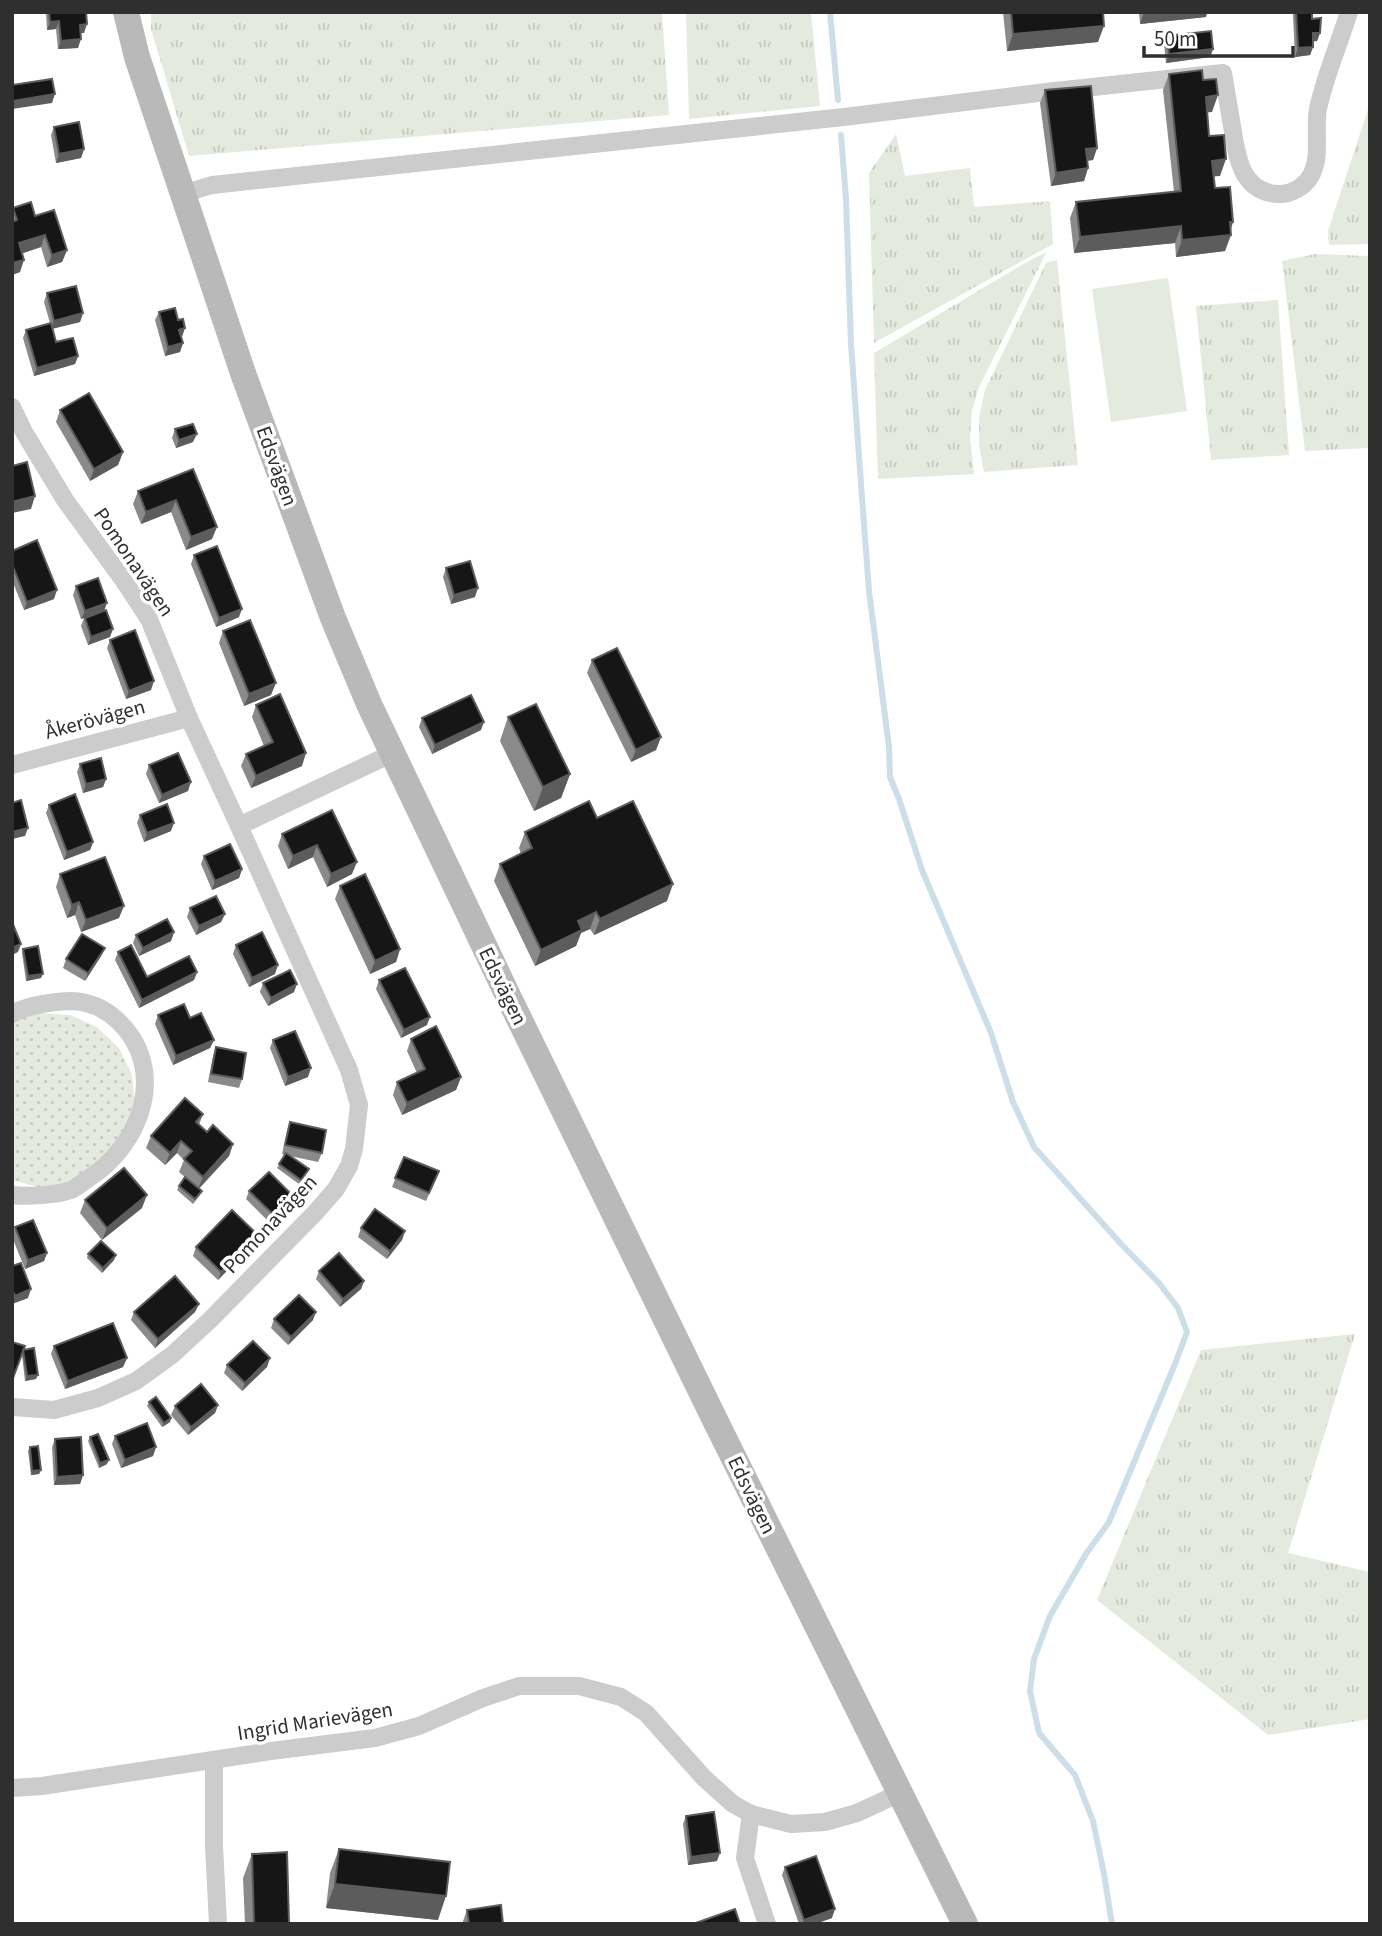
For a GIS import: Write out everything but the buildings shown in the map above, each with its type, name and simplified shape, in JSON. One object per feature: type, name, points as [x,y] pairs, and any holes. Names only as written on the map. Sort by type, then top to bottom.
[{"type":"street","name":"Edsvägen","points":[[126,12],[137,57],[244,376],[333,618],[391,754],[715,1420],[965,1924]]},
{"type":"street","points":[[182,194],[212,185],[1223,73],[1239,164],[1249,181],[1257,187],[1281,195],[1294,191],[1311,176],[1316,158],[1317,111],[1349,12]]},
{"type":"street","name":"Pomonavägen","points":[[12,406],[24,432],[65,500],[149,620],[188,718],[349,1070],[359,1105],[349,1167],[335,1189],[210,1320],[172,1355],[136,1381],[98,1398],[54,1410],[12,1407]]},
{"type":"street","name":"Åkerövägen","points":[[12,765],[188,718]]},
{"type":"street","points":[[239,826],[391,754]]},
{"type":"street","points":[[12,1014],[55,1002],[83,1001],[106,1010],[130,1032],[142,1056],[146,1083],[140,1112],[125,1145],[102,1169],[71,1190],[26,1196],[12,1195]]},
{"type":"street","name":"Ingrid Marievägen","points":[[12,1788],[43,1786],[375,1738],[419,1726],[483,1698],[519,1686],[579,1686],[621,1697],[646,1713],[704,1777],[733,1804],[751,1814],[790,1824],[825,1822],[857,1813],[900,1793]]},
{"type":"street","points":[[214,1760],[218,1924]]},
{"type":"street","points":[[751,1814],[745,1858],[767,1924]]},
{"type":"green space","points":[[151,12],[662,12],[669,115],[189,156],[151,29]]},
{"type":"green space","points":[[686,12],[811,12],[820,106],[689,119]]},
{"type":"green space","points":[[1370,103],[1370,244],[1329,245],[1328,231]]},
{"type":"green space","points":[[896,134],[905,176],[970,168],[974,207],[1050,201],[1053,244],[874,343],[869,173]]},
{"type":"green space","points":[[1046,253],[979,387],[972,411],[970,438],[974,474],[878,479],[874,353]]},
{"type":"green space","points":[[1315,254],[1370,256],[1370,448],[1305,451],[1282,261]]},
{"type":"green space","points":[[1057,260],[1078,465],[984,472],[979,445],[979,418],[985,390],[1046,263]]},
{"type":"green space","points":[[1168,278],[1187,411],[1111,422],[1092,289]]},
{"type":"green space","points":[[1278,300],[1289,455],[1211,460],[1196,306]]},
{"type":"green space","points":[[40,1013],[70,1015],[97,1027],[119,1048],[132,1075],[135,1104],[113,1159],[65,1186],[38,1187],[12,1180],[12,1020]]},
{"type":"green space","points":[[1355,1334],[1288,1553],[1370,1572],[1370,1719],[1268,1735],[1097,1600],[1201,1350]]},
{"type":"waterway","points":[[830,12],[838,100]]},
{"type":"waterway","points":[[841,135],[851,344],[869,591],[889,747],[890,777],[922,870],[991,1033],[1013,1102],[1034,1147],[1159,1283],[1178,1308],[1187,1332],[1109,1522],[1086,1554],[1050,1616],[1034,1659],[1030,1691],[1039,1733],[1075,1775],[1093,1821],[1112,1924]]}]
